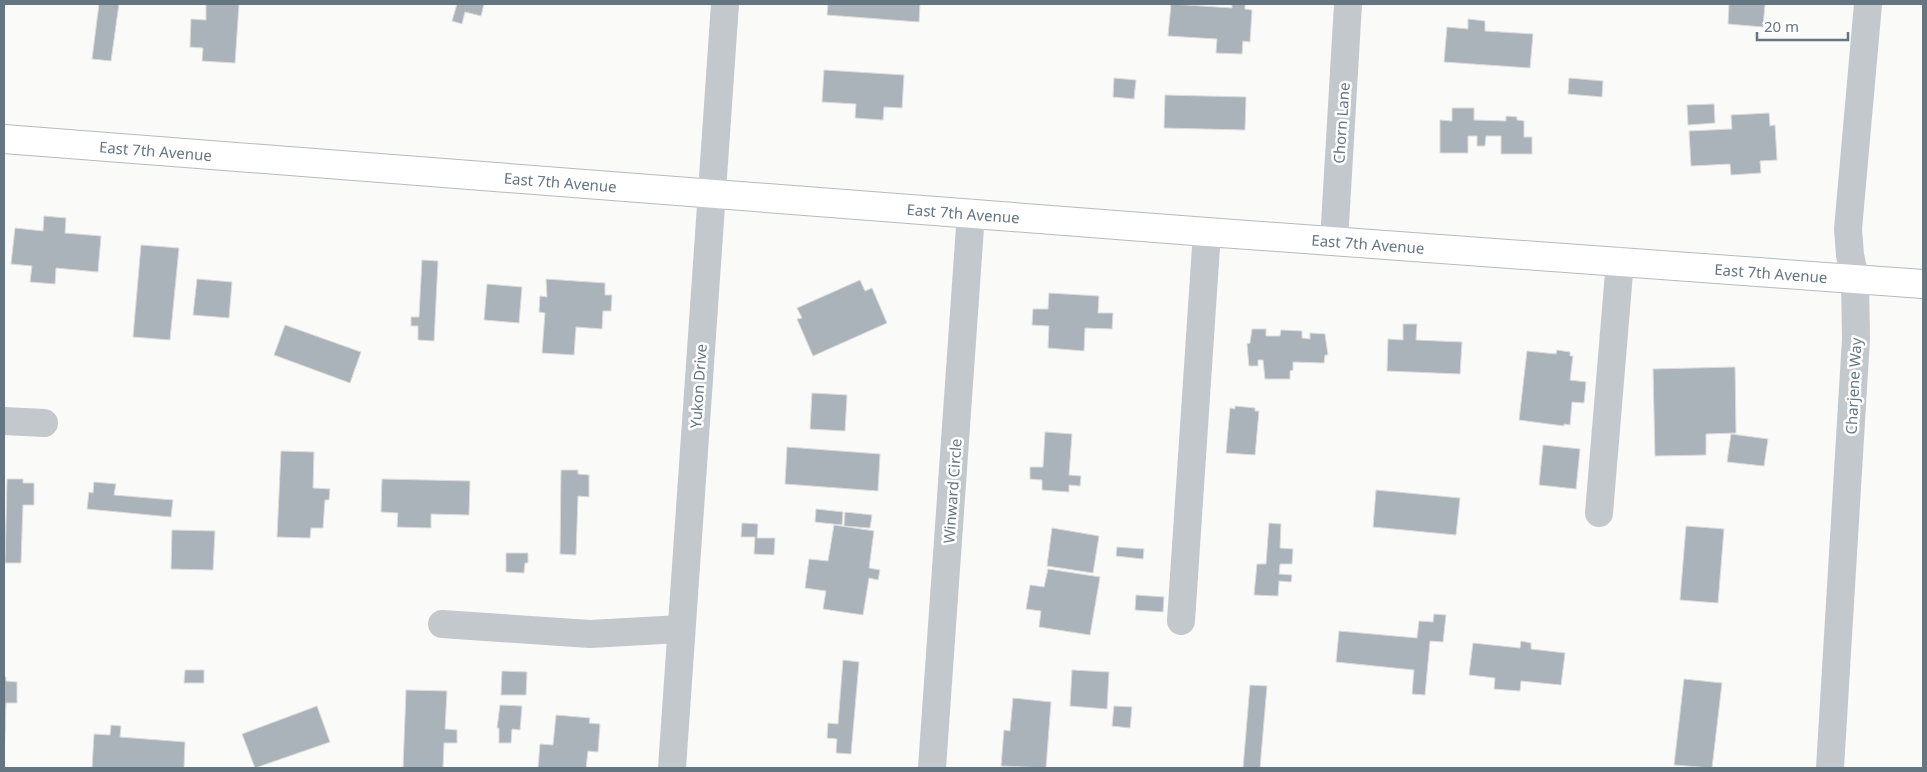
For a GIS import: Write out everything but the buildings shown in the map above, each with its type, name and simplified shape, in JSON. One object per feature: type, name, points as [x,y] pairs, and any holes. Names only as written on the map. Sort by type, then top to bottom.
[{"type":"main road","name":"East 7th Avenue","points":[[4,139],[1207,232],[1923,284]]},
{"type":"street","name":"Yukon Drive","points":[[672,768],[725,4]]},
{"type":"street","name":"Chorn Lane","points":[[1334,241],[1348,4]]},
{"type":"street","name":"Charjene Way","points":[[1830,768],[1856,339],[1855,279],[1850,255],[1848,229],[1868,4]]},
{"type":"street","name":"Winward Circle","points":[[932,768],[971,213]]},
{"type":"street","points":[[1181,621],[1207,232]]},
{"type":"street","points":[[1600,514],[1620,261]]},
{"type":"street","points":[[4,420],[44,424]]},
{"type":"street","points":[[442,624],[590,634],[681,629]]}]
